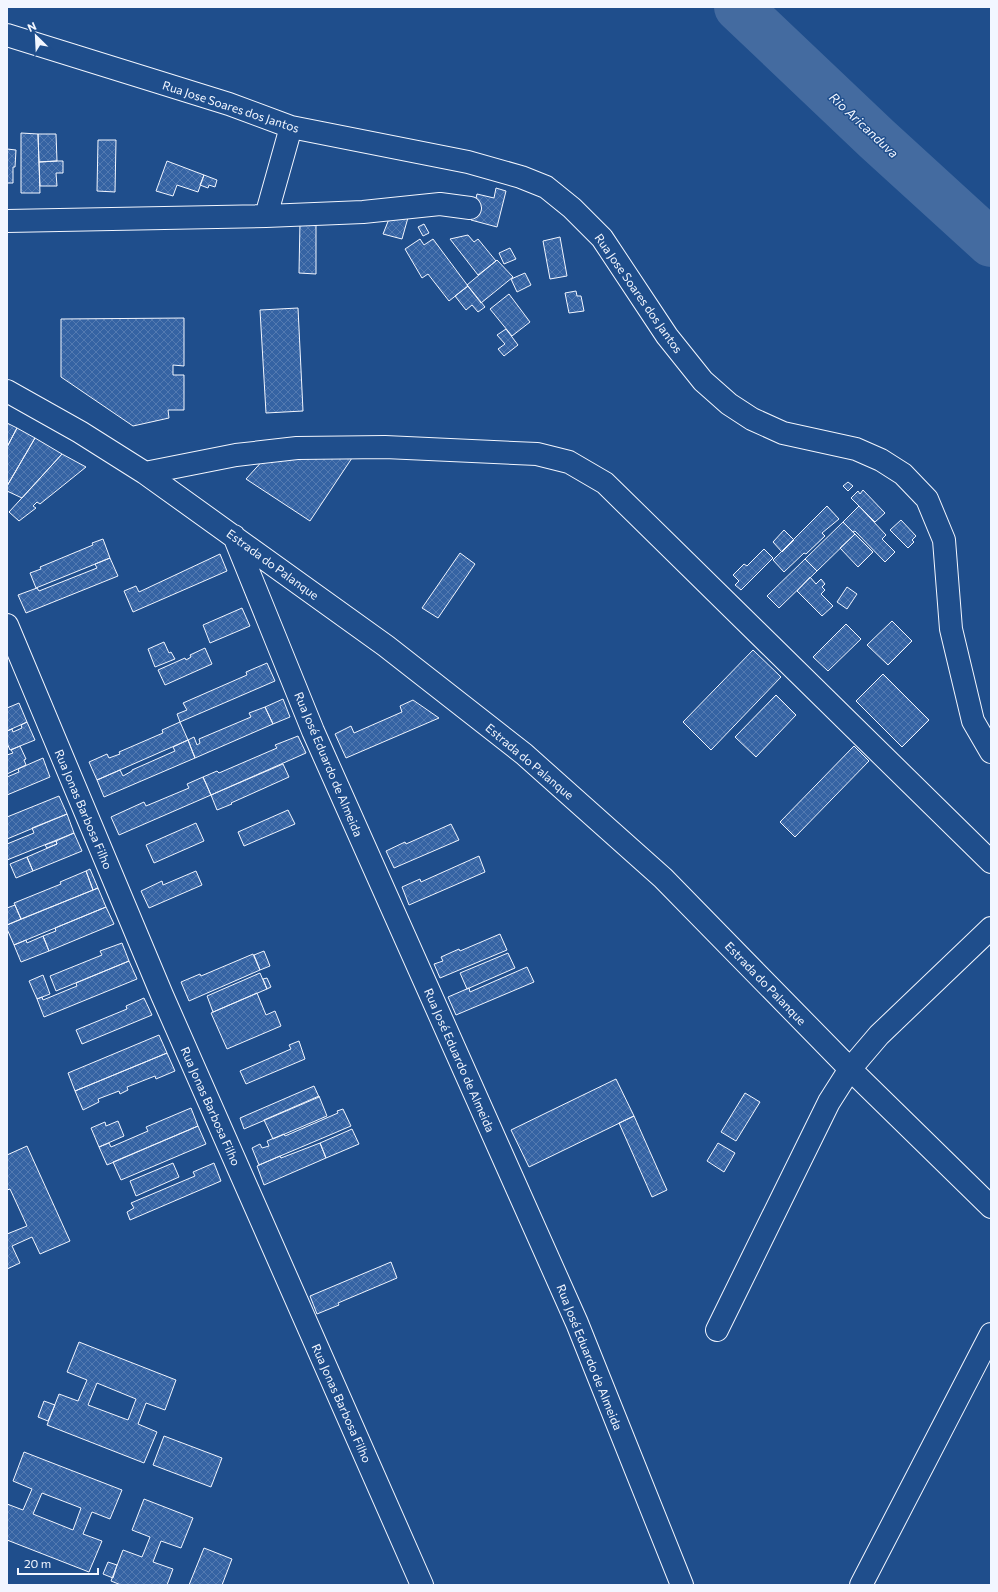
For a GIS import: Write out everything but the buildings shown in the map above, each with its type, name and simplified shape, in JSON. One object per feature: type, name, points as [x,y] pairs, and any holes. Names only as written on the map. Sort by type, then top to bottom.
[{"type":"street","name":"Rua Jose Soares dos Jantos","points":[[7,35],[229,104],[291,127],[468,162],[521,177],[546,187],[572,208],[602,238],[667,336],[703,380],[729,404],[752,419],[783,433],[856,449],[881,460],[903,474],[927,499],[944,540],[951,629],[973,721],[991,752]]},
{"type":"street","points":[[266,216],[291,127]]},
{"type":"street","points":[[7,221],[266,216],[363,212],[440,204],[470,208]]},
{"type":"street","name":"Estrada do Palanque","points":[[7,391],[80,432],[145,473],[386,646],[524,754],[663,878],[850,1068],[991,1207]]},
{"type":"street","points":[[145,473],[236,455],[296,448],[385,447],[529,453],[569,462],[605,482],[991,862]]},
{"type":"street","name":"Rua José Eduardo de Almeida","points":[[234,536],[313,731],[577,1323],[682,1585]]},
{"type":"street","name":"Rua Jonas Barbosa Filho","points":[[7,625],[162,995],[422,1585]]},
{"type":"street","points":[[717,1330],[829,1102],[850,1068],[879,1035],[991,928]]},
{"type":"street","points":[[861,1585],[991,1334]]},
{"type":"waterway","name":"Rio Aricanduva","points":[[738,7],[877,139],[991,243]]}]
